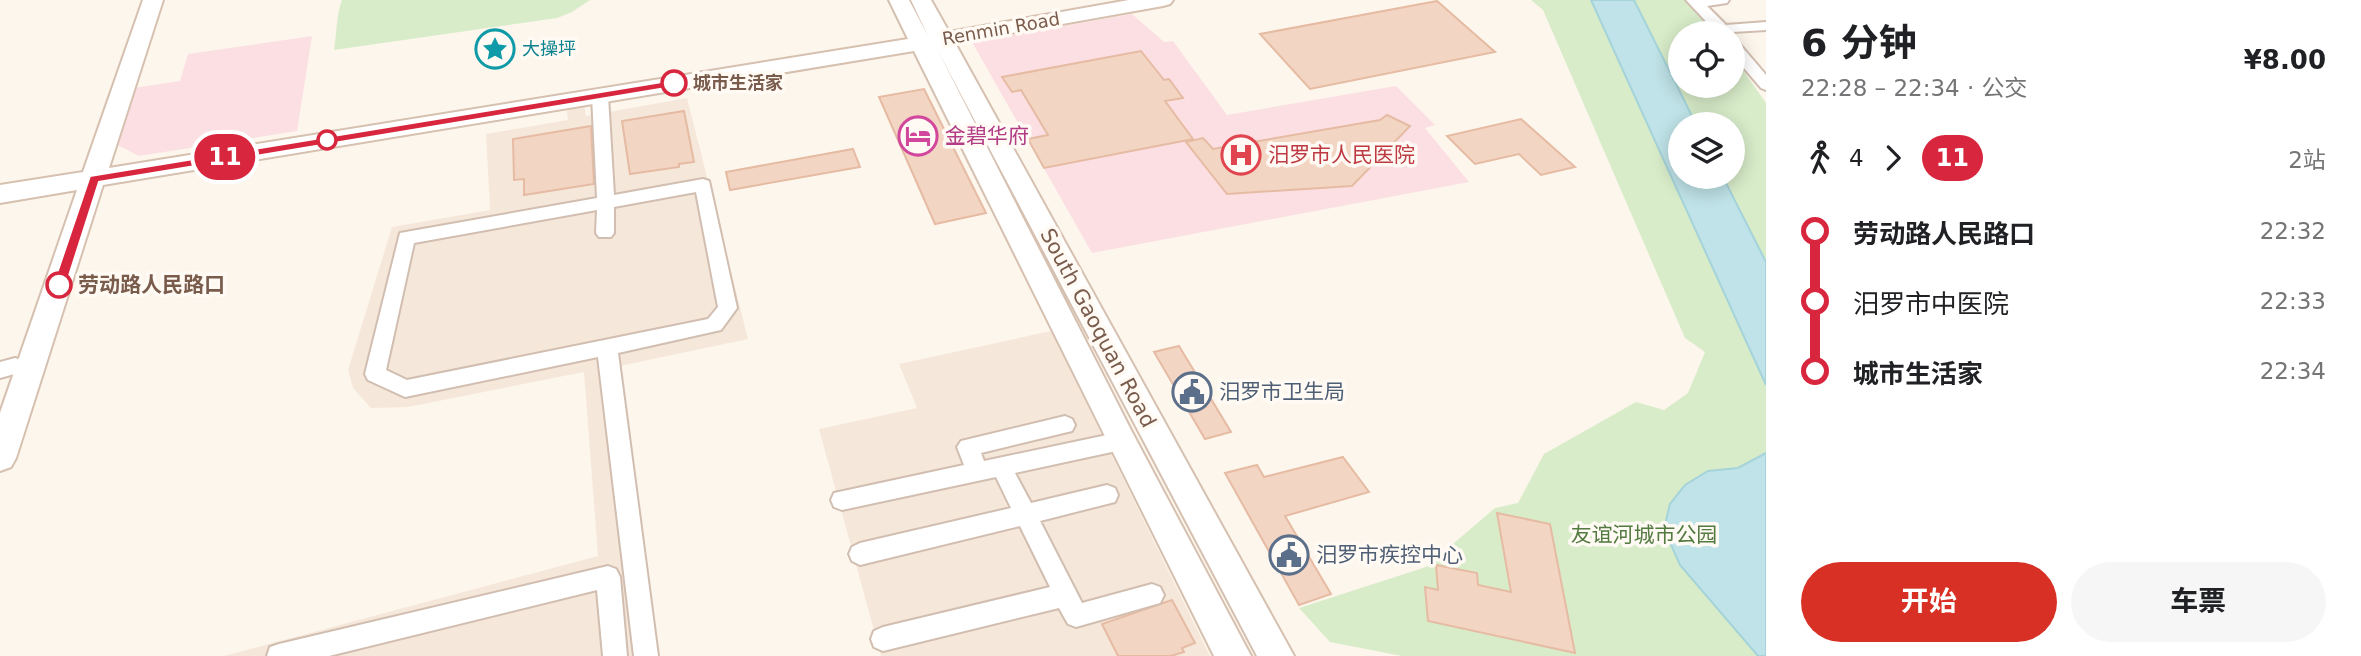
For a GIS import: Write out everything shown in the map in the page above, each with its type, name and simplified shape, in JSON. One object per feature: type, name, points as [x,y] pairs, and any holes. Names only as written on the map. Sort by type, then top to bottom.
[{"type":"street","points":[[0,458],[141,0]]},
{"type":"street","points":[[0,408],[7,368],[88,176],[153,0]]},
{"type":"street","name":"South Gaoquan Road","points":[[900,0],[929,36],[1276,656]]},
{"type":"street","name":"South Gaoquan Road","points":[[921,0],[929,36],[1121,441],[1233,656]]},
{"type":"street","name":"Renmin Road","points":[[929,36],[1108,0]]},
{"type":"street","name":"Renmin Road","points":[[929,36],[1163,0]]},
{"type":"street","points":[[1696,2],[1722,0]]},
{"type":"street","points":[[1696,2],[1713,21]]},
{"type":"street","points":[[1745,29],[1766,26]]},
{"type":"street","points":[[0,194],[88,176],[929,36]]},
{"type":"street","points":[[0,187],[88,176],[600,96],[929,36]]},
{"type":"street","points":[[1745,62],[1766,85]]},
{"type":"street","points":[[1747,65],[1766,63]]},
{"type":"street","points":[[600,96],[606,201],[605,233]]},
{"type":"street","points":[[704,185],[728,308],[715,325],[607,347],[405,389],[374,374],[406,238],[704,185]]},
{"type":"street","points":[[607,347],[646,656]]},
{"type":"street","points":[[977,471],[968,447],[1065,425]]},
{"type":"street","points":[[842,500],[1121,441]]},
{"type":"street","points":[[1001,466],[1076,616],[1152,596]]},
{"type":"street","points":[[860,554],[1107,495]]},
{"type":"street","points":[[279,656],[608,577],[615,656]]},
{"type":"street","points":[[883,639],[1065,595]]},
{"type":"shaded area","name":"汨罗市人民医院","points":[[1132,14],[1164,42],[1173,41],[1227,115],[1396,86],[1435,125],[1425,128],[1469,182],[1092,253],[972,42]]},
{"type":"shaded area","points":[[312,36],[297,131],[139,156],[110,141],[127,89],[180,81],[188,54]]},
{"type":"shaded area","name":"城市生活家","points":[[583,98],[586,116],[687,98],[748,339],[615,367],[645,656],[224,656],[598,556],[584,372],[408,407],[371,408],[353,388],[348,370],[392,227],[490,210],[486,134],[568,120],[566,101]]},
{"type":"shaded area","points":[[1051,331],[1210,656],[881,656],[819,429],[917,408],[899,364]]},
{"type":"green space","points":[[342,0],[590,0],[557,18],[334,50]]},
{"type":"green space","name":"友谊河城市公园","points":[[1531,0],[1685,0],[1704,21],[1668,21],[1668,98],[1745,98],[1745,73],[1766,103],[1766,656],[1402,656],[1330,642],[1299,608],[1426,567],[1495,508],[1518,503],[1544,454],[1636,402],[1664,410],[1688,393],[1705,352],[1685,338],[1543,10]]},
{"type":"water","points":[[1591,0],[1634,0],[1668,68],[1668,98],[1683,98],[1690,112],[1668,112],[1668,169]]},
{"type":"water","points":[[1677,189],[1729,189],[1766,262],[1766,385]]},
{"type":"water","points":[[1766,453],[1766,656],[1758,656],[1680,565],[1664,529],[1670,504],[1685,485],[1708,471],[1738,468]]},
{"type":"building","points":[[1437,1],[1495,52],[1310,89],[1260,34]]},
{"type":"building","points":[[1141,51],[1164,80],[1169,79],[1183,98],[1165,101],[1193,139],[1044,168],[1028,139],[1048,135],[1021,90],[1012,92],[1002,77]]},
{"type":"building","points":[[924,89],[986,213],[935,224],[879,97]]},
{"type":"building","points":[[684,111],[694,162],[679,164],[679,167],[630,174],[622,121]]},
{"type":"building","points":[[1387,115],[1410,126],[1352,186],[1227,194],[1186,142],[1203,138],[1213,149],[1380,120]]},
{"type":"building","points":[[1521,119],[1575,167],[1541,175],[1519,154],[1475,164],[1447,136]]},
{"type":"building","points":[[591,126],[594,184],[524,195],[524,179],[514,180],[513,139]]},
{"type":"building","points":[[853,149],[860,167],[730,190],[726,172]]},
{"type":"building","name":"汨罗市卫生局","points":[[1179,346],[1231,432],[1205,439],[1154,352]]},
{"type":"building","name":"汨罗市疾控中心","points":[[1343,457],[1369,492],[1285,516],[1331,594],[1299,605],[1225,473],[1257,465],[1264,477]]},
{"type":"building","points":[[1497,513],[1550,524],[1575,653],[1428,621],[1425,587],[1438,590],[1436,565],[1477,573],[1478,585],[1511,592]]},
{"type":"building","points":[[1172,600],[1195,643],[1182,648],[1184,652],[1171,656],[1118,656],[1102,624]]},
{"type":"bus line","name":"11","points":[[59,285],[94,178],[674,83]]},
{"type":"place","name":"大操坪","points":[[495,49]]},
{"type":"place","name":"城市生活家","points":[[674,83]]},
{"type":"place","name":"金碧华府","points":[[918,136]]},
{"type":"place","name":"汨罗市人民医院","points":[[1241,155]]},
{"type":"place","name":"劳动路人民路口","points":[[59,285]]},
{"type":"place","name":"汨罗市卫生局","points":[[1192,392]]},
{"type":"place","name":"汨罗市疾控中心","points":[[1289,555]]}]
